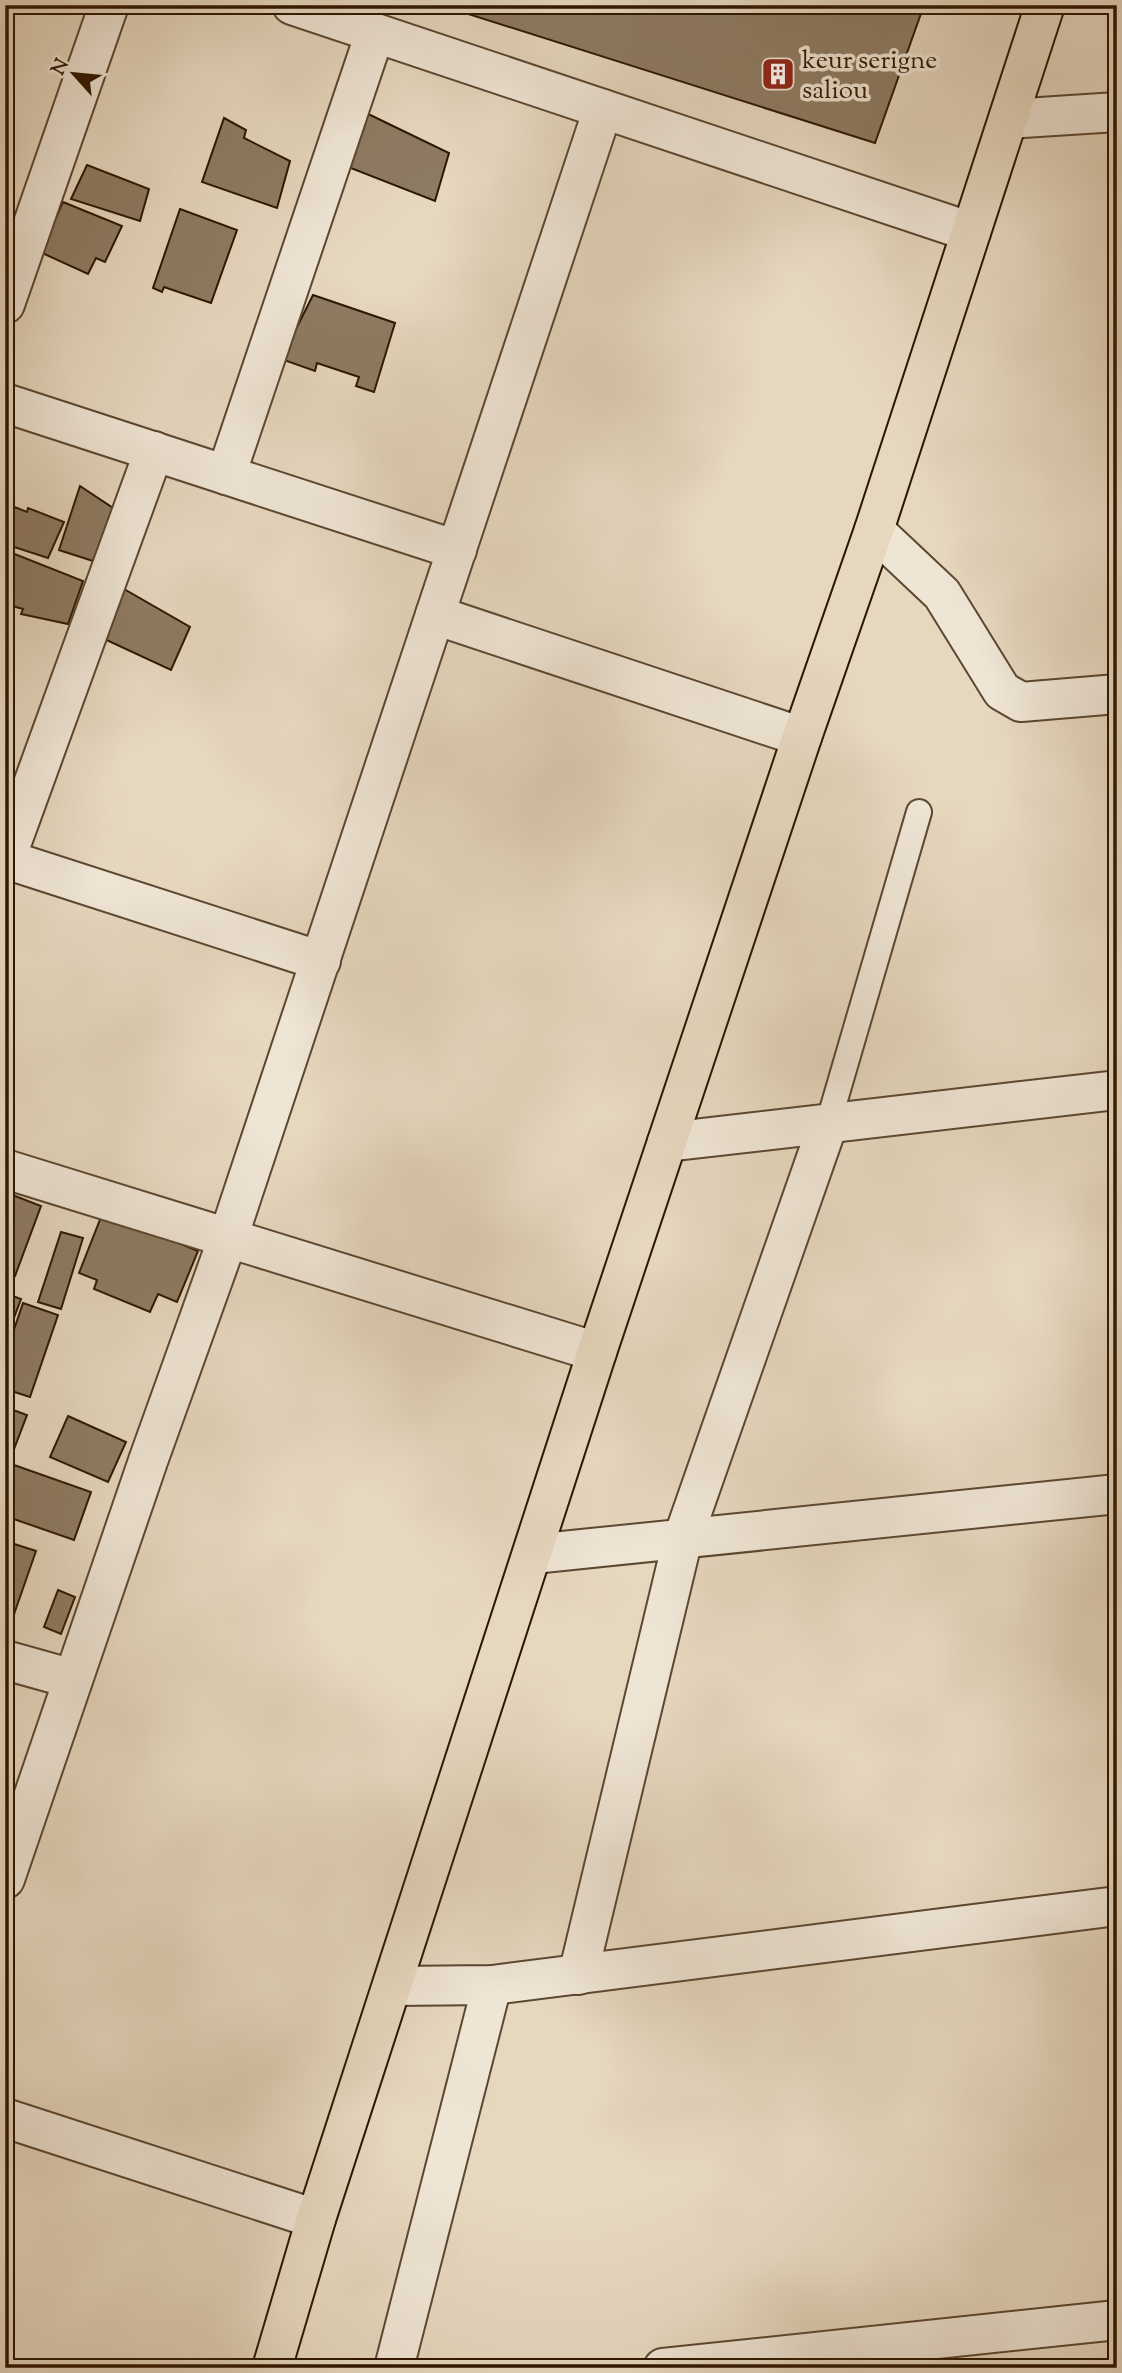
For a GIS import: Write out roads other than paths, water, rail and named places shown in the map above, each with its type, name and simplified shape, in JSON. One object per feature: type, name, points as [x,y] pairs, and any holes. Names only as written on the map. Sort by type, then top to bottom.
[{"type":"highway","points":[[272,2368],[316,2219],[394,1986],[597,1352],[802,737],[874,530],[1045,5]]},
{"type":"street","points":[[5,304],[108,5]]},
{"type":"street","points":[[312,8],[376,33],[971,232]]},
{"type":"street","points":[[226,475],[376,33]]},
{"type":"street","points":[[5,1879],[229,1238],[603,109]]},
{"type":"street","points":[[1009,119],[1117,112]]},
{"type":"street","points":[[5,403],[457,550]]},
{"type":"street","points":[[154,452],[5,860],[321,961]]},
{"type":"street","points":[[874,530],[942,594],[1002,691],[1021,702],[1117,694]]},
{"type":"street","points":[[435,615],[802,737]]},
{"type":"street","points":[[667,1142],[1117,1090]]},
{"type":"street","points":[[578,1975],[683,1538],[828,1124]]},
{"type":"street","points":[[5,1169],[597,1352]]},
{"type":"street","points":[[533,1554],[1117,1494]]},
{"type":"street","points":[[5,1660],[73,1679]]},
{"type":"street","points":[[394,1986],[492,1985],[1117,1906]]},
{"type":"street","points":[[394,2368],[492,1985]]},
{"type":"street","points":[[5,2118],[316,2219]]},
{"type":"street","points":[[663,2368],[1117,2320]]},
{"type":"lane","points":[[828,1124],[919,812]]},
{"type":"place","name":"keur serigne saliou","points":[[778,74]]}]
